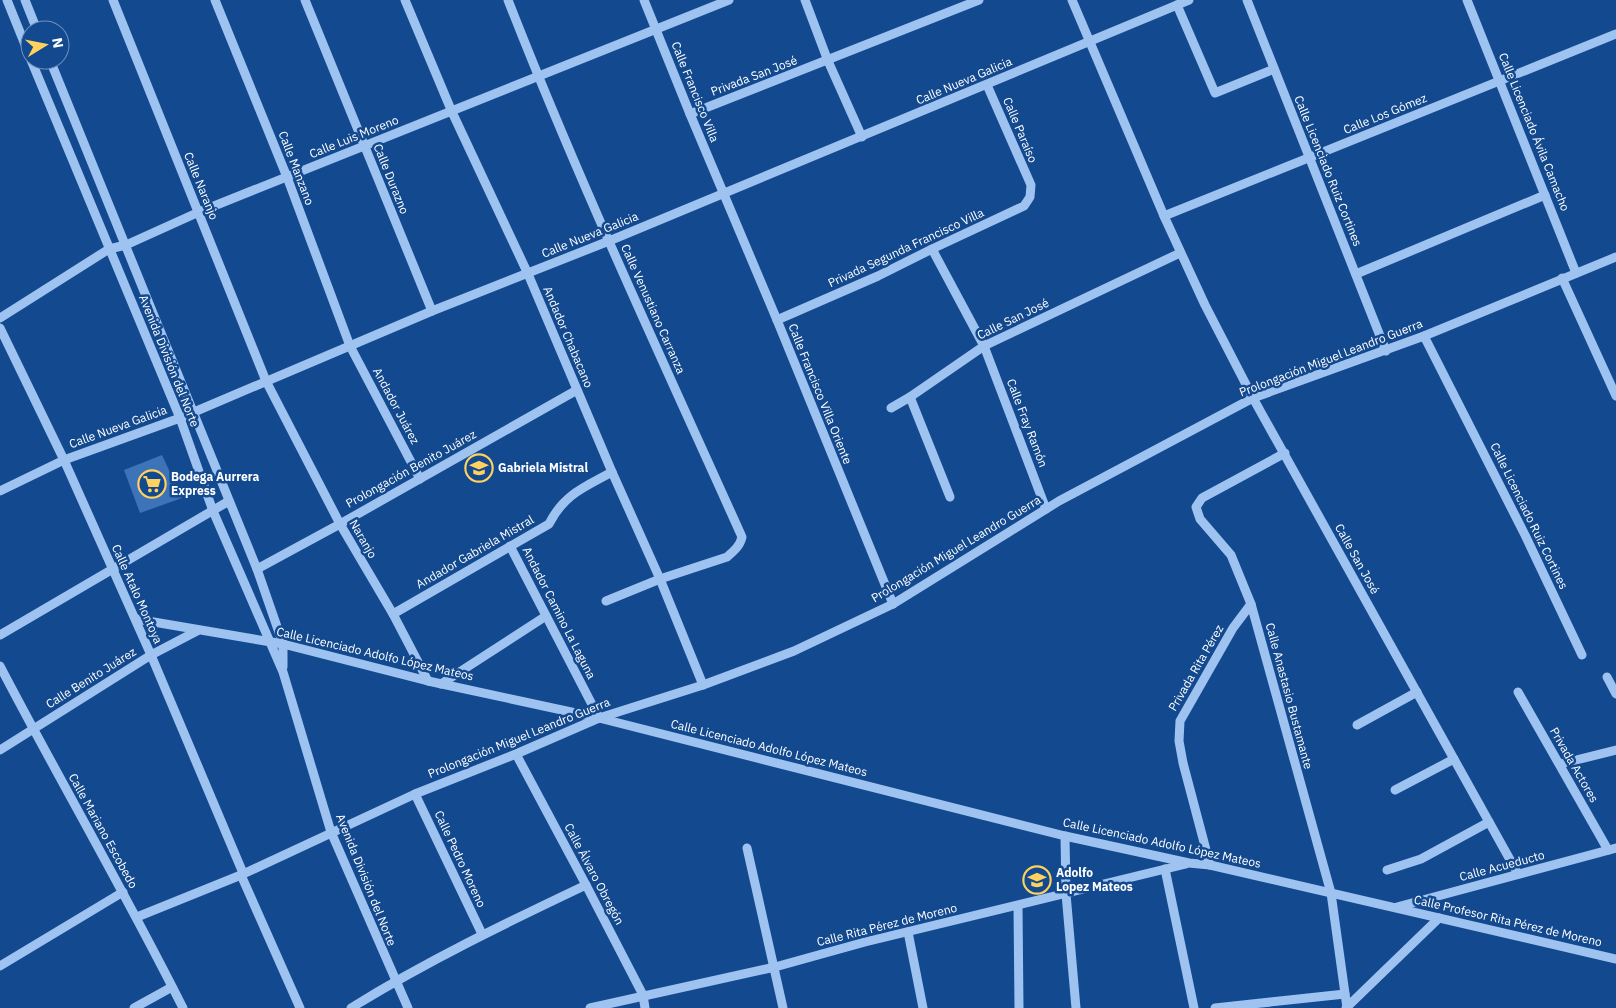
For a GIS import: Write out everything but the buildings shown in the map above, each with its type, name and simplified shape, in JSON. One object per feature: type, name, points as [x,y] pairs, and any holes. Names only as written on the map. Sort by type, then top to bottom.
[{"type":"street","name":"Avenida División del Norte","points":[[7,0],[20,31]]},
{"type":"street","points":[[25,0],[33,20]]},
{"type":"street","name":"Calle Naranjo","points":[[113,0],[266,381]]},
{"type":"street","name":"Calle Manzano","points":[[215,0],[287,177],[350,346]]},
{"type":"street","name":"Calle Durazno","points":[[305,0],[432,311]]},
{"type":"street","name":"Andador Chabacano","points":[[405,0],[452,112],[528,274],[612,472],[660,579],[703,685]]},
{"type":"street","name":"Calle Venustiano Carranza","points":[[508,0],[538,77],[609,242],[742,537],[741,543],[727,557],[660,579]]},
{"type":"street","name":"Calle Francisco Villa","points":[[644,0],[725,194]]},
{"type":"street","name":"Calle Luis Moreno","points":[[0,318],[109,249],[126,245],[199,212],[729,0]]},
{"type":"street","points":[[805,0],[828,61],[862,137]]},
{"type":"street","points":[[828,61],[979,0]]},
{"type":"street","name":"Calle San José","points":[[1072,0],[1204,305],[1253,398],[1518,874]]},
{"type":"street","name":"Calle Nueva Galicia","points":[[0,492],[64,460],[180,418],[432,311],[609,242],[1189,0]]},
{"type":"street","name":"Calle Licenciado Ruiz Cortines","points":[[1247,0],[1386,351]]},
{"type":"street","name":"Calle Licenciado Ávila Camacho","points":[[1467,0],[1576,273]]},
{"type":"street","points":[[1177,5],[1215,93],[1274,69]]},
{"type":"street","name":"Calle Los Gómez","points":[[1164,216],[1616,34]]},
{"type":"street","name":"Privada San José","points":[[690,114],[828,61]]},
{"type":"street","name":"Avenida División del Norte","points":[[36,70],[180,418],[213,511],[284,672],[331,832],[408,1008]]},
{"type":"street","name":"Avenida División del Norte","points":[[54,70],[257,569],[283,644],[284,672]]},
{"type":"street","name":"Calle Paraíso","points":[[987,85],[1030,185]]},
{"type":"street","name":"Privada Segunda Francisco Villa","points":[[778,320],[878,276],[1024,206],[1030,197],[1030,185]]},
{"type":"street","name":"Calle Francisco Villa Oriente","points":[[725,194],[893,604]]},
{"type":"street","points":[[1356,274],[1546,195]]},
{"type":"street","name":"Calle Fray Ramón","points":[[932,249],[984,346],[1046,509]]},
{"type":"street","name":"Calle San José","points":[[891,408],[984,346],[1180,253]]},
{"type":"street","name":"Prolongación Miguel Leandro Guerra","points":[[137,917],[242,874],[415,794],[516,754],[599,718],[703,685],[794,651],[893,604],[1046,509],[1253,398],[1386,351],[1616,257]]},
{"type":"street","points":[[1562,278],[1616,396]]},
{"type":"street","name":"Calle Atalo Montoya","points":[[0,328],[64,460],[152,655],[242,874],[300,1008]]},
{"type":"street","name":"Calle Licenciado Ruiz Cortines","points":[[1424,336],[1526,535],[1582,654]]},
{"type":"street","name":"Andador Juárez","points":[[350,346],[420,479]]},
{"type":"street","name":"Naranjo","points":[[266,381],[340,524],[393,614],[428,681]]},
{"type":"street","name":"Prolongación Benito Juárez","points":[[257,569],[577,390]]},
{"type":"street","points":[[910,397],[950,497]]},
{"type":"street","name":"Calle Anastasio Bustamante","points":[[1285,453],[1202,498],[1196,507],[1200,519],[1231,555],[1251,604],[1331,893],[1347,1008]]},
{"type":"street","name":"Andador Gabriela Mistral","points":[[393,614],[549,524],[555,512],[568,497],[612,472]]},
{"type":"street","points":[[0,636],[229,502]]},
{"type":"street","name":"Andador Camino La Laguna","points":[[510,546],[599,718]]},
{"type":"street","points":[[606,601],[660,579]]},
{"type":"street","name":"Privada Rita Pérez","points":[[1210,865],[1182,763],[1179,741],[1180,721],[1233,628],[1251,604]]},
{"type":"street","points":[[441,684],[546,616]]},
{"type":"street","name":"Calle Licenciado Adolfo López Mateos","points":[[136,619],[197,631],[283,644],[428,681],[599,718],[1065,836],[1189,863],[1210,865],[1394,908]]},
{"type":"street","name":"Calle Benito Juárez","points":[[0,750],[152,655],[197,631]]},
{"type":"street","name":"Calle Mariano Escobedo","points":[[0,666],[33,730],[137,917],[183,1008]]},
{"type":"street","points":[[1607,677],[1616,694]]},
{"type":"street","points":[[1357,725],[1417,692]]},
{"type":"street","name":"Privada Actores","points":[[1518,692],[1612,849]]},
{"type":"street","points":[[1560,764],[1616,750]]},
{"type":"street","name":"Calle Álvaro Obregón","points":[[516,754],[643,995],[645,1008]]},
{"type":"street","points":[[1395,790],[1454,759]]},
{"type":"street","name":"Calle Pedro Moreno","points":[[415,794],[482,934]]},
{"type":"street","points":[[1387,870],[1421,859],[1489,822]]},
{"type":"street","points":[[1065,836],[1066,894],[1076,1008]]},
{"type":"street","points":[[747,848],[783,1008]]},
{"type":"street","name":"Calle Acueducto","points":[[1394,908],[1612,849]]},
{"type":"street","name":"Calle Rita Pérez de Moreno","points":[[590,1008],[775,967],[908,932],[1189,863]]},
{"type":"street","points":[[1165,869],[1194,1008]]},
{"type":"street","points":[[351,1008],[395,981],[482,934],[586,885]]},
{"type":"street","points":[[0,966],[123,892]]},
{"type":"street","points":[[1018,906],[1019,1008]]},
{"type":"street","name":"Calle Profesor Rita Pérez de Moreno","points":[[1394,908],[1616,959]]},
{"type":"street","points":[[1347,1008],[1439,918]]},
{"type":"street","points":[[908,932],[923,1008]]},
{"type":"street","points":[[134,1008],[172,987]]},
{"type":"street","points":[[1215,1008],[1345,994]]},
{"type":"place","name":"Gabriela Mistral","points":[[479,468]]},
{"type":"place","name":"Bodega Aurrera Express","points":[[152,484]]},
{"type":"place","name":"Adolfo Lopez Mateos","points":[[1037,880]]}]
